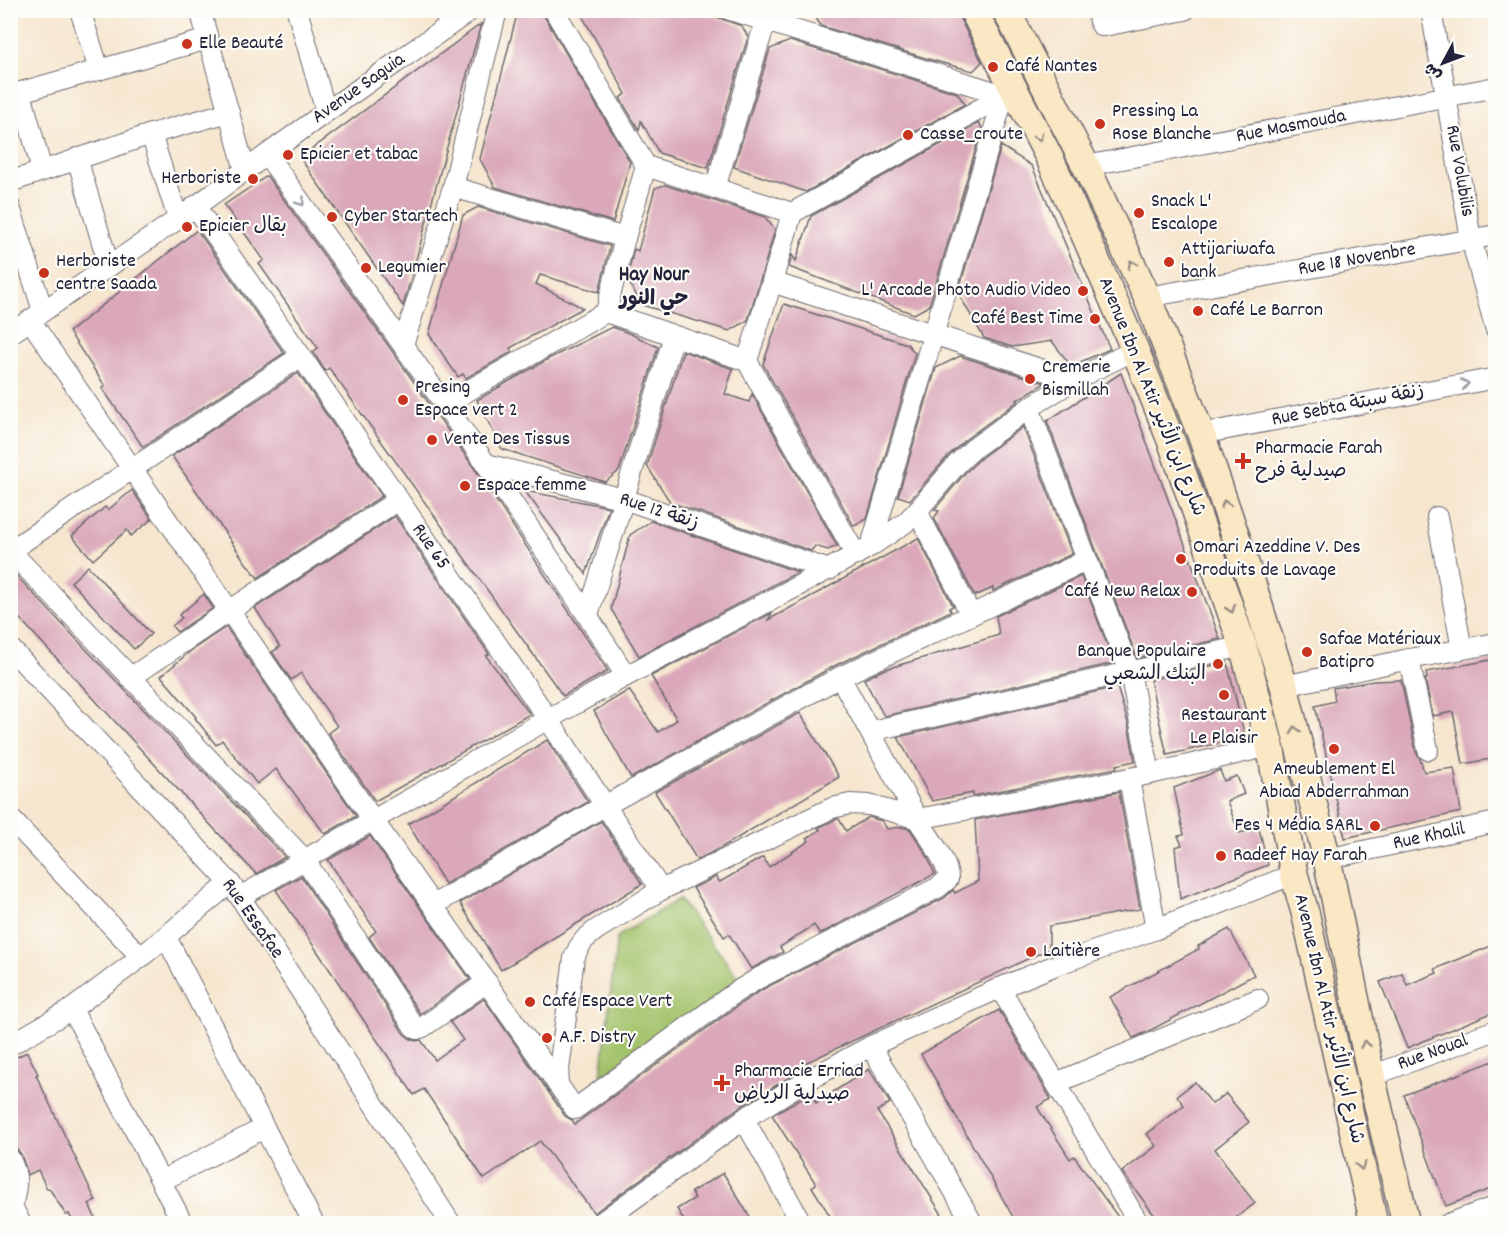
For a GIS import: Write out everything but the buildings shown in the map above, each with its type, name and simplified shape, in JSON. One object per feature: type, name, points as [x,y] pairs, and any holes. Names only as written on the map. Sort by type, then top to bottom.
[{"type":"street","points":[[80,10],[99,70]]},
{"type":"street","points":[[200,10],[245,170]]},
{"type":"street","points":[[403,345],[453,187],[497,10]]},
{"type":"street","points":[[554,10],[646,166],[792,213]]},
{"type":"street","points":[[730,10],[767,16],[1010,93]]},
{"type":"street","name":"Avenue Ibn Al Atir شارع ابن الأثير","points":[[973,10],[1010,93],[1049,157],[1135,350],[1173,443],[1244,646],[1270,746],[1294,874],[1306,916],[1374,1224]]},
{"type":"street","name":"Avenue Ibn Al Atir شارع ابن الأثير","points":[[1006,10],[1086,166],[1147,297],[1201,434],[1249,576],[1284,686],[1327,859],[1371,1076],[1406,1224]]},
{"type":"street","points":[[1097,10],[1102,26],[1185,10]]},
{"type":"street","name":"Rue Volubilis","points":[[1431,10],[1471,239],[1496,330]]},
{"type":"street","points":[[301,12],[326,112]]},
{"type":"street","name":"Avenue Saguia","points":[[10,334],[178,219],[465,12]]},
{"type":"street","points":[[715,188],[767,16]]},
{"type":"street","points":[[42,171],[16,94],[208,39]]},
{"type":"street","name":"Rue Masmouda","points":[[1086,166],[1496,87]]},
{"type":"street","points":[[747,361],[792,213],[1010,93]]},
{"type":"street","points":[[863,550],[1010,93]]},
{"type":"street","points":[[10,182],[151,134],[229,112]]},
{"type":"street","points":[[151,134],[178,219]]},
{"type":"street","points":[[267,155],[445,404],[588,615],[626,676]]},
{"type":"street","points":[[77,158],[109,266]]},
{"type":"street","points":[[445,404],[606,312],[646,166]]},
{"type":"street","points":[[453,187],[625,238]]},
{"type":"street","name":"Rue 65","points":[[195,206],[301,356],[548,719],[661,890]]},
{"type":"street","points":[[10,207],[36,316],[132,469],[574,1109],[736,992],[759,978],[939,887],[948,879],[947,867],[840,677]]},
{"type":"street","name":"Rue 18 Novenbre","points":[[1147,297],[1496,235]]},
{"type":"street","points":[[772,282],[1074,380]]},
{"type":"street","points":[[606,312],[747,361],[863,550]]},
{"type":"street","points":[[588,615],[674,336]]},
{"type":"street","points":[[10,1045],[72,1009],[166,937],[235,890],[304,859],[548,719],[863,550],[905,523],[974,448],[1029,408],[1074,380],[1135,350]]},
{"type":"street","points":[[301,356],[23,542],[17,547],[17,558],[304,859],[414,1027],[417,1029],[423,1027],[487,982]]},
{"type":"street","name":"Rue Sebta زنقة سبتة","points":[[1201,434],[1496,378]]},
{"type":"street","points":[[1029,408],[1130,672],[1150,774]]},
{"type":"street","name":"Rue 12 زنقة","points":[[486,464],[624,499],[829,570]]},
{"type":"street","points":[[130,678],[398,500]]},
{"type":"street","points":[[917,511],[971,615]]},
{"type":"street","points":[[1437,517],[1462,649]]},
{"type":"street","points":[[433,905],[604,806],[840,677],[1087,560]]},
{"type":"street","points":[[1284,686],[1496,643]]},
{"type":"street","points":[[871,731],[1244,646]]},
{"type":"street","name":"Rue Essafae","points":[[10,648],[235,890],[448,1222]]},
{"type":"street","points":[[1409,659],[1428,750]]},
{"type":"street","points":[[557,1083],[574,958],[585,939],[661,890],[832,808],[850,804],[869,805],[918,819],[1150,774],[1270,746]]},
{"type":"street","points":[[1129,778],[1156,929]]},
{"type":"street","points":[[10,819],[141,957]]},
{"type":"street","name":"Rue Khalil","points":[[1327,859],[1496,822]]},
{"type":"street","points":[[599,1224],[744,1119],[795,1087],[871,1046],[1056,965],[1156,929],[1294,874]]},
{"type":"street","points":[[166,937],[314,1224]]},
{"type":"street","points":[[1000,988],[1139,1224]]},
{"type":"street","points":[[1056,1083],[1258,999]]},
{"type":"street","points":[[72,1009],[183,1224]]},
{"type":"street","name":"Rue Noual","points":[[1371,1076],[1496,1030]]},
{"type":"street","points":[[871,1046],[973,1224]]},
{"type":"street","points":[[744,1119],[802,1224]]},
{"type":"street","points":[[161,1181],[264,1128]]},
{"type":"street","points":[[10,1159],[17,1179],[14,1212]]},
{"type":"street","points":[[1448,1224],[1496,1206]]},
{"type":"green space","points":[[679,899],[741,981],[601,1076],[617,937]]},
{"type":"place","name":"Elle Beauté","points":[[187,44]]},
{"type":"place","name":"Café Nantes","points":[[993,67]]},
{"type":"place","name":"Pressing La Rose Blanche","points":[[1100,124]]},
{"type":"place","name":"Casse_croute","points":[[908,135]]},
{"type":"place","name":"Epicier et tabac","points":[[288,155]]},
{"type":"place","name":"Herboriste","points":[[253,179]]},
{"type":"place","name":"Snack L' Escalope","points":[[1139,213]]},
{"type":"place","name":"Cyber Startech","points":[[332,217]]},
{"type":"place","name":"Epicier بقال","points":[[187,227]]},
{"type":"place","name":"Attijariwafa bank","points":[[1169,262]]},
{"type":"place","name":"Legumier","points":[[366,268]]},
{"type":"place","name":"Herboriste centre Saada","points":[[44,273]]},
{"type":"place","name":"L' Arcade Photo Audio Video","points":[[1083,291]]},
{"type":"place","name":"Café Le Barron","points":[[1198,311]]},
{"type":"place","name":"Café Best Time","points":[[1095,319]]},
{"type":"place","name":"Cremerie Bismillah","points":[[1030,379]]},
{"type":"place","name":"Presing Espace vert 2","points":[[403,400]]},
{"type":"place","name":"Vente Des Tissus","points":[[432,440]]},
{"type":"place","name":"Pharmacie Farah صيدلية فرح","points":[[1243,461]]},
{"type":"place","name":"Espace femme","points":[[465,486]]},
{"type":"place","name":"Omari Azeddine V. Des Produits de Lavage","points":[[1181,559]]},
{"type":"place","name":"Café New Relax","points":[[1192,592]]},
{"type":"place","name":"Safae Matériaux Batipro","points":[[1307,652]]},
{"type":"place","name":"Banque Populaire البنك الشعبي","points":[[1218,664]]},
{"type":"place","name":"Restaurant Le Plaisir","points":[[1224,695]]},
{"type":"place","name":"Ameublement El Abiad Abderrahman","points":[[1334,749]]},
{"type":"place","name":"Fes 4 Média SARL","points":[[1375,826]]},
{"type":"place","name":"Radeef Hay Farah","points":[[1221,856]]},
{"type":"place","name":"Laitière","points":[[1031,952]]},
{"type":"place","name":"Café Espace Vert","points":[[530,1002]]},
{"type":"place","name":"A.F. Distry","points":[[547,1038]]},
{"type":"place","name":"Pharmacie Erriad صيدلية الرياض","points":[[722,1083]]},
{"type":"district","name":"Hay Nour حي النور","points":[[654,288]]}]
